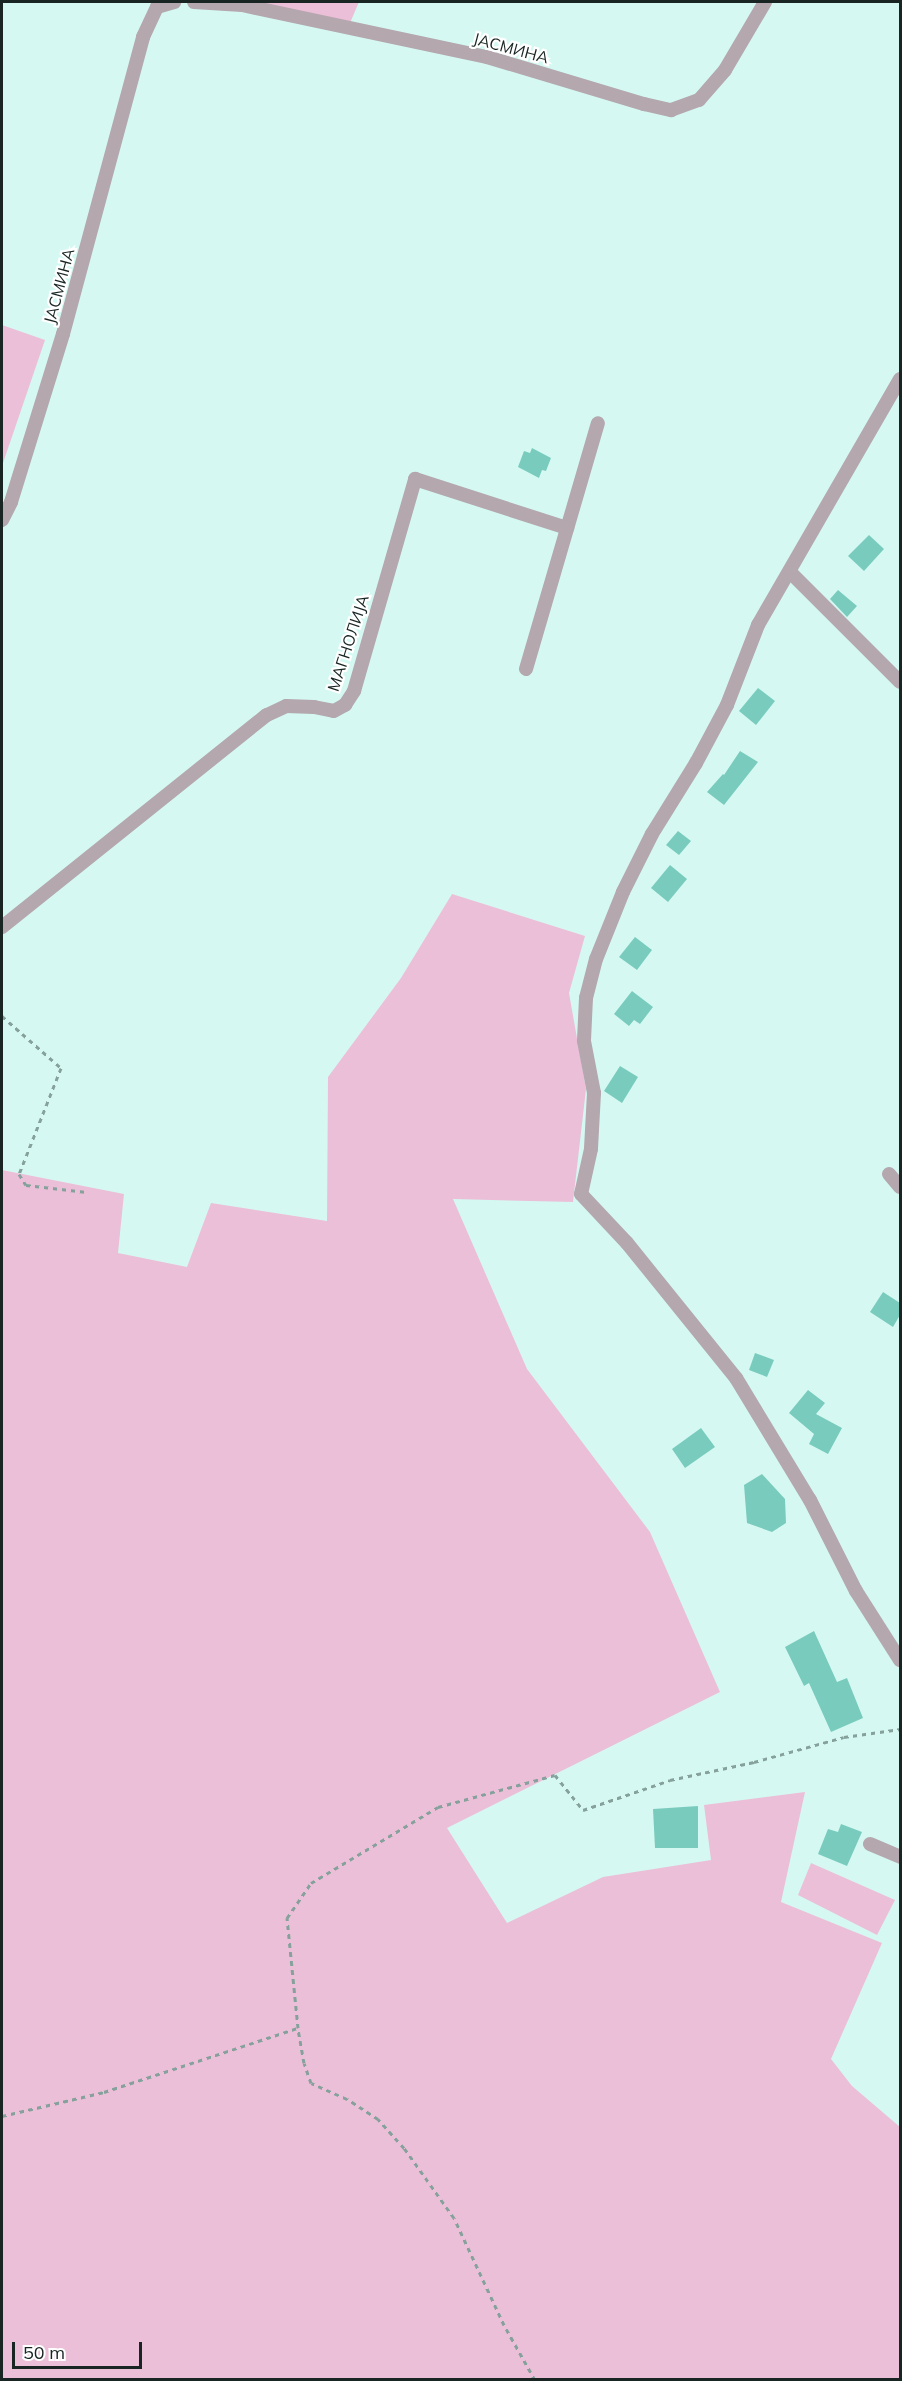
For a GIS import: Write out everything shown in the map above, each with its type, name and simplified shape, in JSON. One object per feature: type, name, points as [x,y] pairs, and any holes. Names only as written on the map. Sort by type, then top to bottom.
[{"type":"street","name":"ЈАСМИНА","points":[[2,520],[11,502],[63,334],[143,37],[158,4],[174,2]]},
{"type":"street","name":"ЈАСМИНА","points":[[194,2],[242,5],[487,57],[671,110],[699,100],[725,70],[765,2]]},
{"type":"street","points":[[900,379],[791,573],[758,625],[722,715],[652,834],[623,892],[596,959],[586,998],[584,1041],[594,1093],[591,1149],[581,1194],[627,1243],[736,1378],[810,1500],[856,1591],[900,1660]]},
{"type":"street","points":[[526,669],[598,423]]},
{"type":"street","name":"МАГНОЛИЈА","points":[[2,927],[267,715],[286,706],[314,706],[334,711],[345,705],[354,691],[415,479],[567,528]]},
{"type":"street","points":[[791,573],[900,682]]},
{"type":"street","points":[[889,1174],[900,1187]]},
{"type":"street","points":[[870,1844],[900,1857]]},
{"type":"path","points":[[2,1016],[61,1068],[18,1174],[26,1185],[87,1192]]},
{"type":"path","points":[[535,2379],[504,2325],[454,2218],[404,2148],[378,2119],[347,2099],[311,2083],[304,2063],[298,2028],[286,1918],[311,1882],[438,1807],[555,1775],[583,1810],[670,1780],[754,1762],[844,1737],[900,1729]]},
{"type":"path","points":[[2,2116],[104,2092],[298,2028]]},
{"type":"shaded area","points":[[227,2],[359,2],[350,23]]},
{"type":"shaded area","points":[[2,325],[45,340],[2,466]]},
{"type":"shaded area","points":[[452,894],[585,936],[569,993],[586,1089],[573,1202],[453,1199],[527,1369],[650,1532],[720,1692],[447,1828],[507,1923],[603,1877],[711,1860],[704,1805],[805,1792],[781,1902],[882,1943],[831,2059],[852,2086],[900,2127],[900,2379],[2,2379],[2,1170],[124,1194],[118,1253],[187,1267],[211,1203],[327,1221],[328,1077],[401,978]]},
{"type":"shaded area","points":[[811,1863],[895,1900],[877,1935],[798,1895]]},
{"type":"building","points":[[532,448],[551,458],[546,471],[542,470],[539,478],[518,467],[524,451],[530,453]]},
{"type":"building","points":[[869,535],[884,549],[864,571],[848,556]]},
{"type":"building","points":[[838,590],[857,606],[847,617],[830,599]]},
{"type":"building","points":[[758,688],[775,701],[756,725],[739,711]]},
{"type":"building","points":[[740,751],[758,762],[724,805],[707,792],[724,775]]},
{"type":"building","points":[[678,831],[691,841],[679,855],[666,845]]},
{"type":"building","points":[[670,865],[687,879],[668,902],[651,888]]},
{"type":"building","points":[[635,937],[652,950],[637,970],[619,957]]},
{"type":"building","points":[[632,991],[653,1007],[640,1024],[634,1020],[629,1026],[614,1014]]},
{"type":"building","points":[[620,1066],[638,1077],[622,1103],[604,1091]]},
{"type":"building","points":[[883,1292],[900,1303],[900,1315],[893,1327],[870,1312]]},
{"type":"building","points":[[755,1353],[774,1360],[767,1377],[749,1370]]},
{"type":"building","points":[[808,1390],[825,1403],[816,1414],[842,1428],[828,1454],[809,1444],[814,1434],[789,1413]]},
{"type":"building","points":[[701,1428],[715,1447],[685,1468],[672,1449]]},
{"type":"building","points":[[762,1474],[785,1499],[786,1523],[772,1532],[747,1523],[744,1485]]},
{"type":"building","points":[[814,1631],[837,1682],[847,1678],[863,1718],[831,1732],[809,1683],[804,1686],[785,1647]]},
{"type":"building","points":[[698,1806],[698,1848],[655,1848],[653,1809]]},
{"type":"building","points":[[841,1824],[862,1832],[847,1866],[818,1854],[828,1829],[838,1832]]}]
